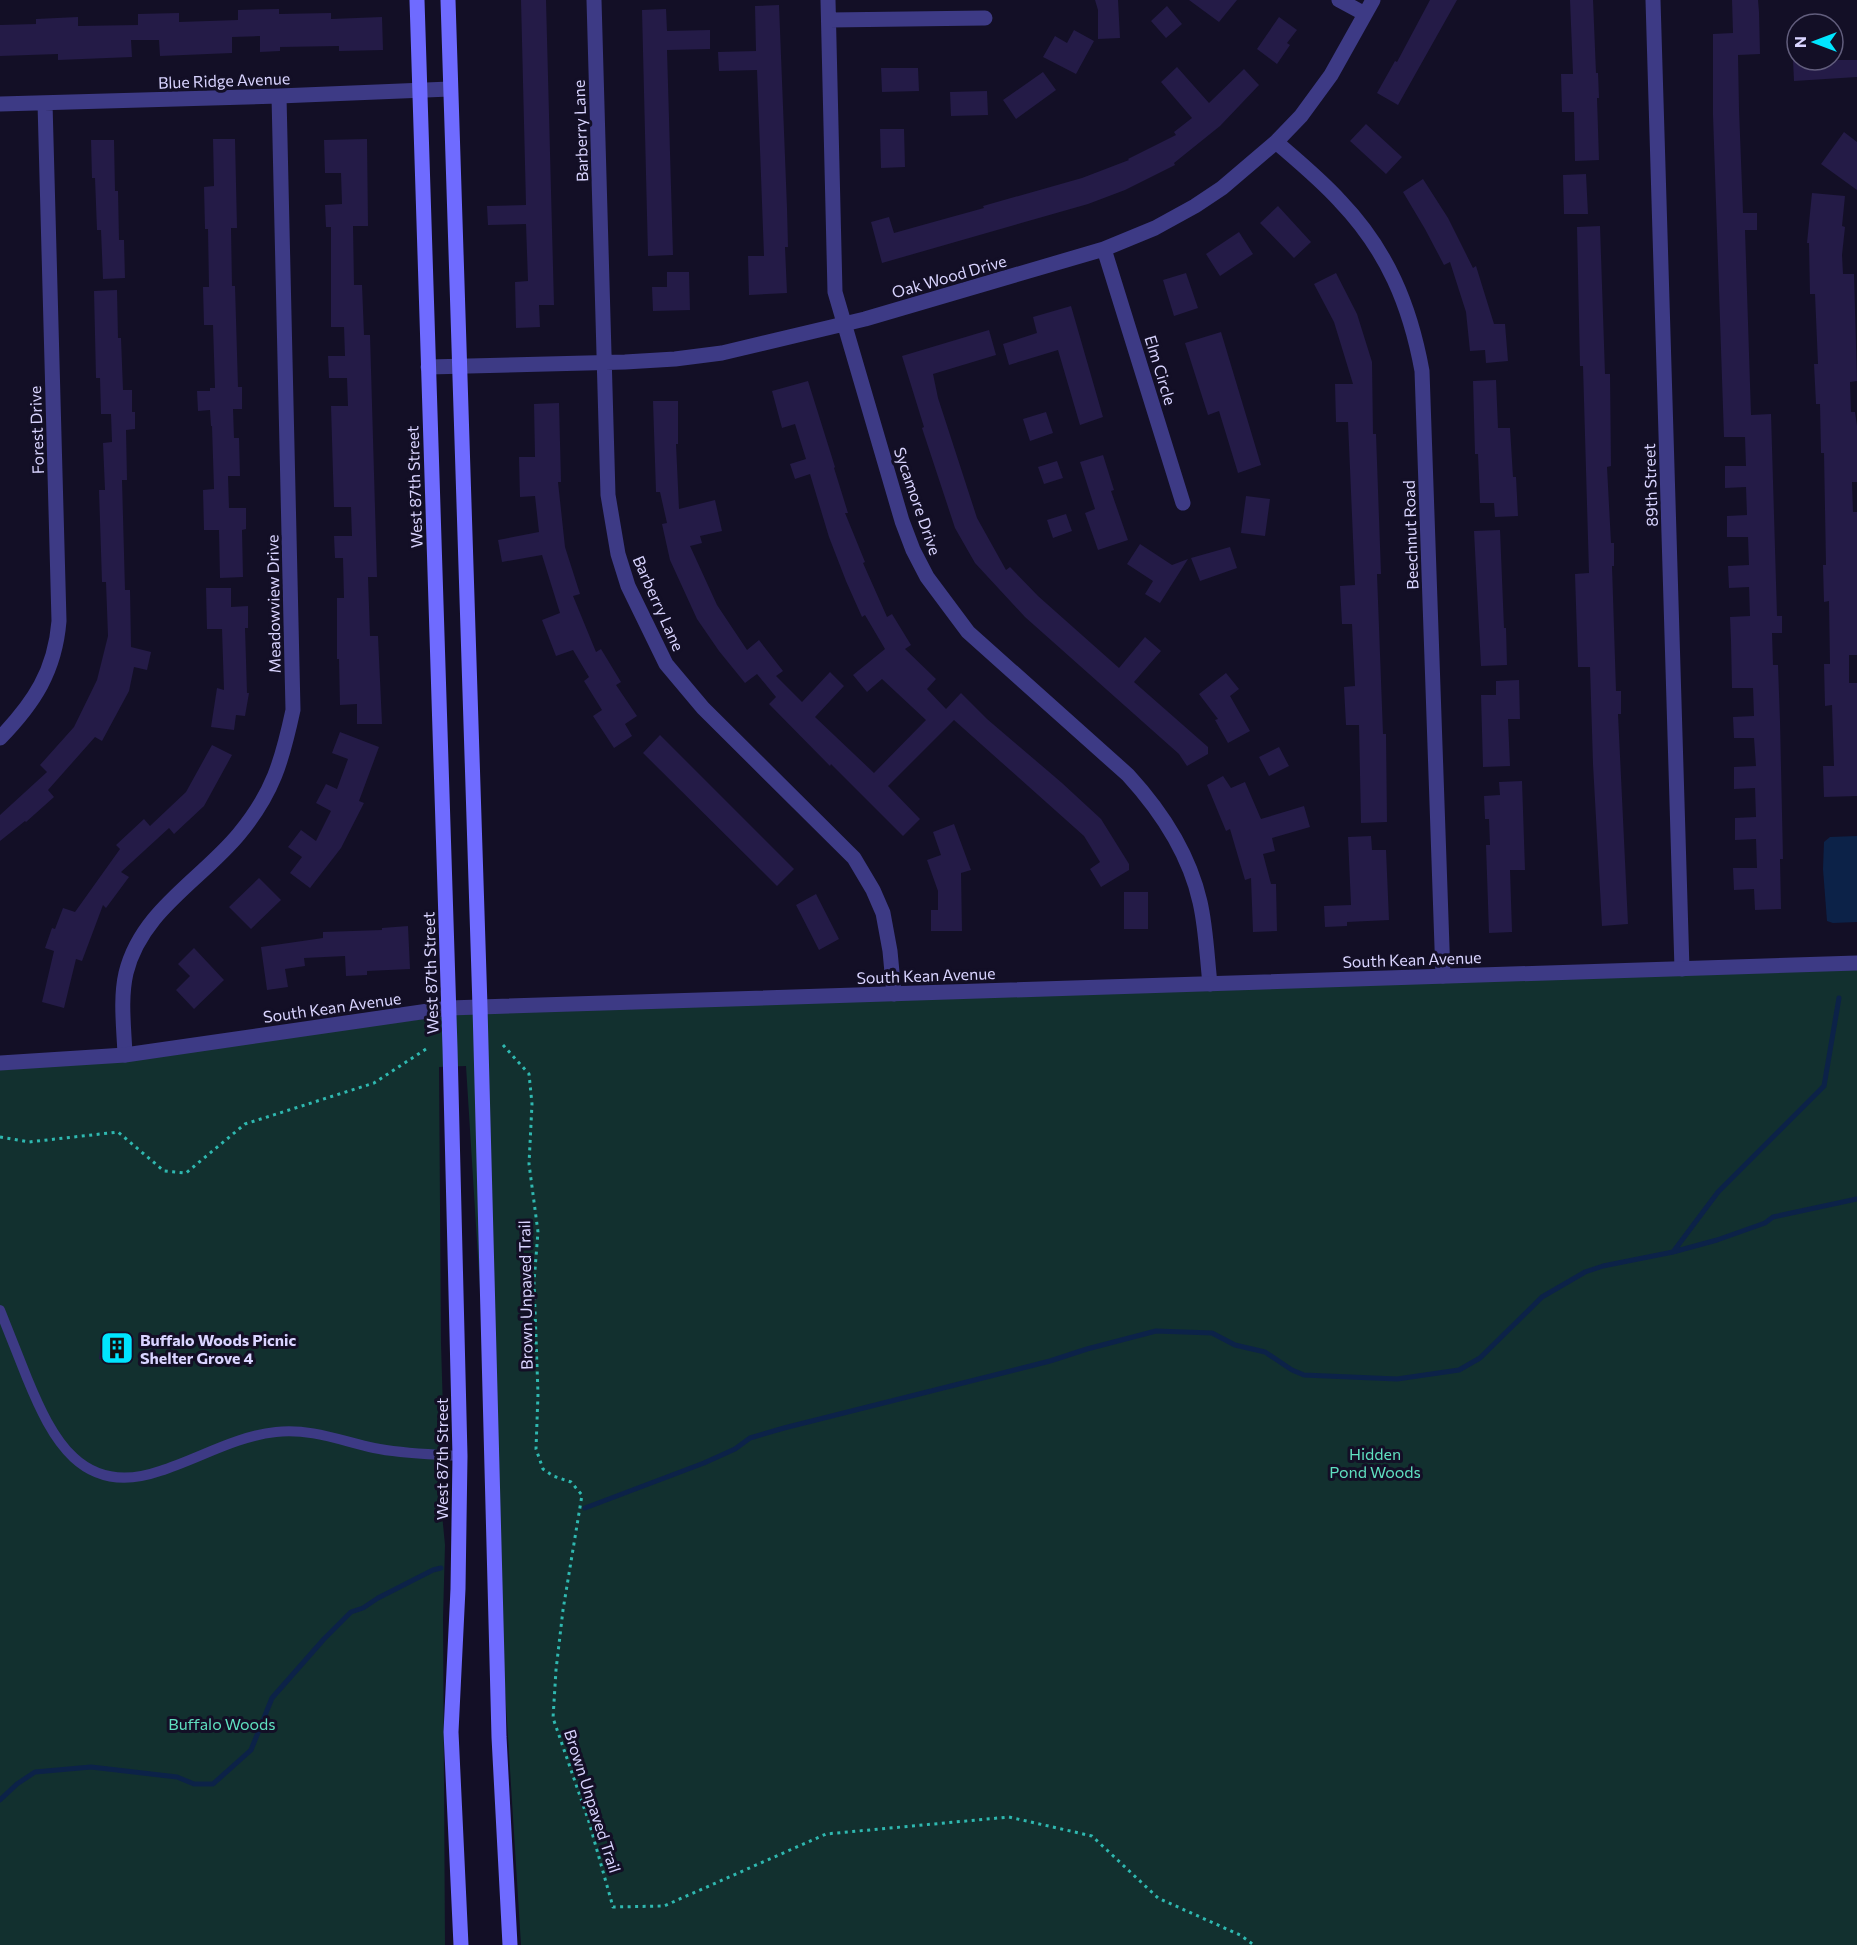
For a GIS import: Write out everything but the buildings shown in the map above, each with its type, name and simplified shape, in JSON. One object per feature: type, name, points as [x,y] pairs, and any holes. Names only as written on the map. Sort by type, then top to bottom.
[{"type":"main road","name":"West 87th Street","points":[[417,0],[418,91],[449,1008],[460,1456],[458,1589],[451,1732],[461,1945]]},
{"type":"main road","points":[[448,0],[480,1007],[499,1737],[510,1945]]},
{"type":"street","name":"Barberry Lane","points":[[594,0],[608,495],[611,524],[628,586],[666,664],[703,708],[854,858],[873,890],[883,913],[890,951],[894,994]]},
{"type":"street","name":"Sycamore Drive","points":[[828,0],[834,292],[902,521],[913,550],[927,578],[968,632],[1128,775],[1154,805],[1170,829],[1194,882],[1200,902],[1210,984]]},
{"type":"street","points":[[1339,0],[1365,14]]},
{"type":"street","name":"Oak Wood Drive","points":[[428,367],[675,359],[722,353],[865,319],[1104,249],[1155,228],[1195,206],[1222,188],[1276,142],[1301,116],[1331,75],[1373,0]]},
{"type":"street","name":"89th Street","points":[[1653,0],[1682,969]]},
{"type":"street","points":[[829,20],[985,18]]},
{"type":"street","name":"Blue Ridge Avenue","points":[[0,105],[450,89]]},
{"type":"street","name":"Meadowview Drive","points":[[125,1055],[123,998],[126,973],[135,948],[159,912],[239,835],[255,812],[275,779],[293,710],[279,96]]},
{"type":"street","name":"Forest Drive","points":[[0,738],[34,698],[46,677],[55,652],[59,621],[45,103]]},
{"type":"street","name":"Beechnut Road","points":[[1276,142],[1341,201],[1374,242],[1393,273],[1408,310],[1417,341],[1422,371],[1443,976]]},
{"type":"street","name":"Elm Circle","points":[[1104,249],[1183,502]]},
{"type":"street","name":"South Kean Avenue","points":[[0,1063],[125,1055],[449,1008],[1857,963]]},
{"type":"lane","points":[[0,1310],[42,1416],[55,1436],[78,1463],[108,1476],[140,1477],[259,1435],[291,1431],[313,1433],[395,1452],[460,1456]]},
{"type":"path","name":"Brown Unpaved Trail","points":[[503,1045],[529,1074],[532,1104],[529,1164],[538,1232],[534,1281],[538,1394],[536,1449],[543,1469],[553,1476],[571,1482],[582,1495],[563,1610],[553,1718],[590,1822],[613,1907],[664,1906],[826,1834],[1009,1817],[1092,1836],[1158,1898],[1240,1935],[1254,1945]]},
{"type":"path","points":[[0,1137],[29,1142],[118,1132],[164,1171],[186,1173],[245,1124],[374,1083],[426,1049]]},
{"type":"green space","name":"Hidden Pond Woods","points":[[1857,965],[1857,1945],[521,1945],[466,1066],[439,1067],[444,1445],[442,1445],[442,1514],[445,1545],[443,1618],[445,1945],[0,1945],[0,1057],[141,1054],[464,1014]]},
{"type":"water","points":[[1857,836],[1857,922],[1833,923],[1827,921],[1823,869],[1824,842],[1830,837]]},
{"type":"waterway","points":[[1673,1252],[1718,1192],[1824,1086],[1839,998]]},
{"type":"waterway","points":[[585,1508],[704,1463],[735,1449],[750,1438],[1050,1361],[1156,1331],[1212,1333],[1235,1345],[1265,1352],[1304,1375],[1397,1379],[1459,1370],[1480,1358],[1542,1297],[1585,1272],[1717,1240],[1765,1223],[1773,1217],[1857,1199]]},
{"type":"waterway","points":[[0,1800],[17,1784],[35,1772],[91,1767],[177,1777],[194,1784],[213,1784],[251,1750],[272,1698],[351,1612],[441,1568]]},
{"type":"place","name":"Buffalo Woods Picnic Shelter Grove 4","points":[[117,1348]]},
{"type":"park label","name":"Buffalo Woods","points":[[222,1723]]}]
